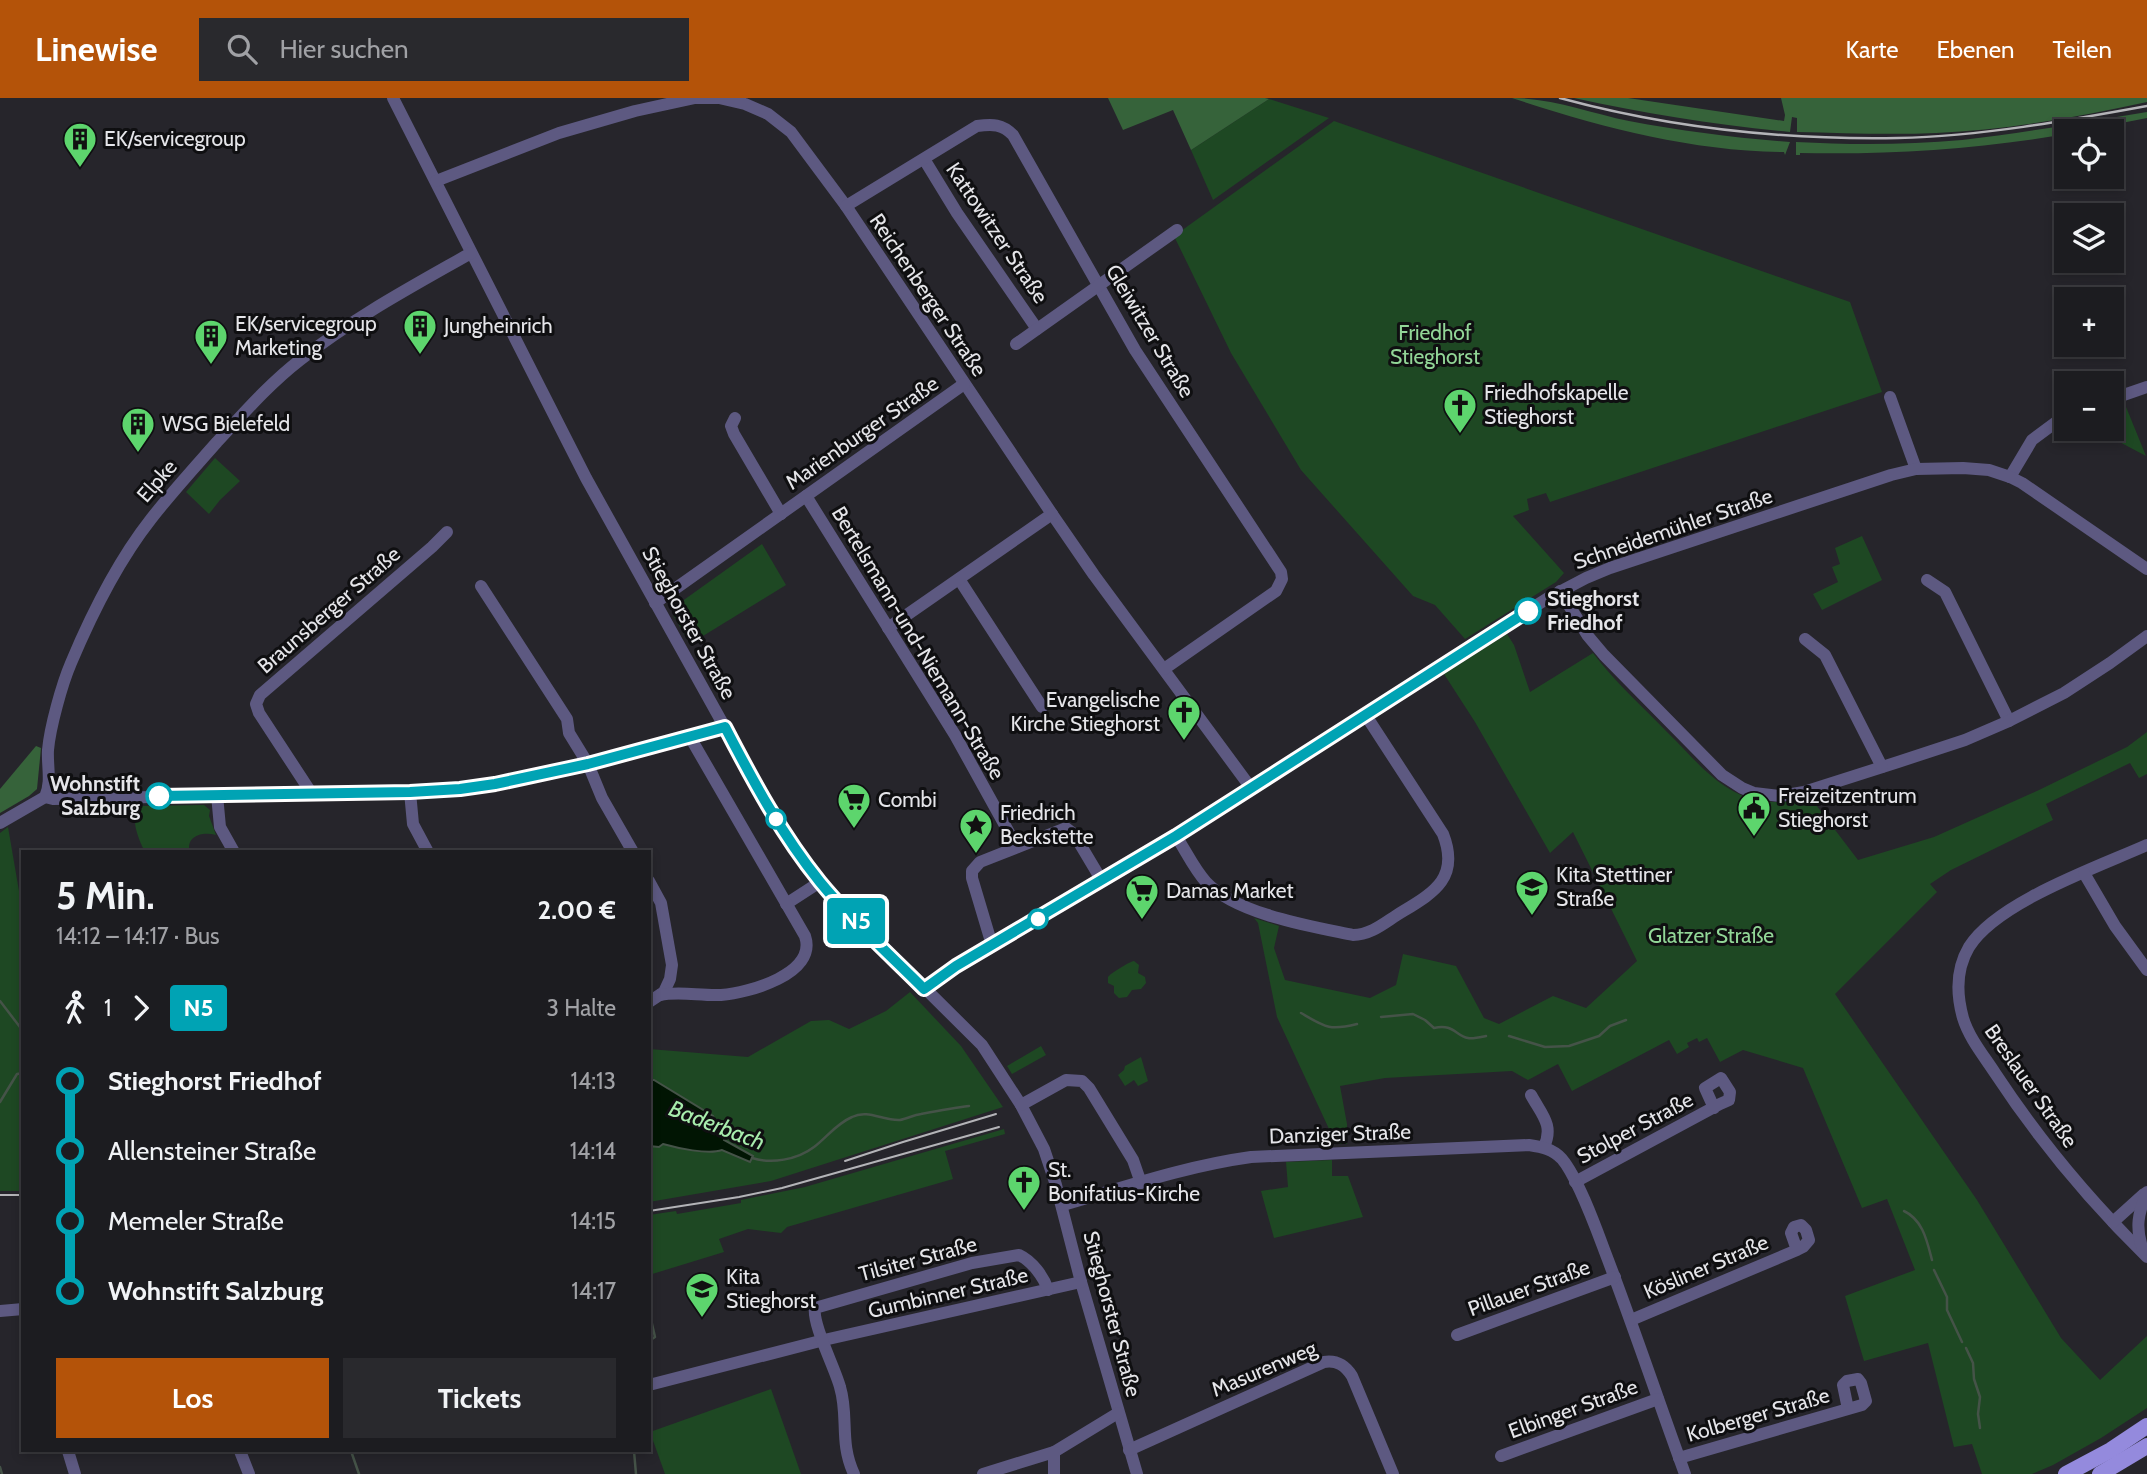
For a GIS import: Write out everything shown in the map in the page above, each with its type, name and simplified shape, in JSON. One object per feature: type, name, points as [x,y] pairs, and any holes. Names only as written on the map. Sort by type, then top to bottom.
[{"type":"main road","points":[[2066,1474],[2147,1426]]},
{"type":"main road","points":[[2100,1474],[2147,1446]]},
{"type":"street","name":"Stieghorster Straße","points":[[393,98],[586,478],[778,822],[820,882],[846,911],[977,1039],[1021,1105],[1044,1149],[1063,1205],[1081,1282],[1137,1474]]},
{"type":"street","name":"Reichenberger Straße","points":[[436,181],[551,136],[635,111],[695,98],[719,98],[746,104],[768,114],[791,132],[846,206],[1052,514],[1251,788]]},
{"type":"street","name":"Gleiwitzer Straße","points":[[846,206],[978,126],[1004,126],[1013,135],[1135,350],[1277,564],[1282,579],[1276,591],[1164,669]]},
{"type":"street","name":"Kattowitzer Straße","points":[[924,159],[1037,329]]},
{"type":"street","points":[[1016,344],[1177,230]]},
{"type":"street","name":"Elpke","points":[[45,797],[49,783],[48,748],[69,668],[116,573],[150,519],[265,390],[299,360],[391,299],[471,253]]},
{"type":"street","name":"Marienburger Straße","points":[[655,603],[964,384]]},
{"type":"street","points":[[2124,395],[2147,387]]},
{"type":"street","points":[[1890,397],[1916,469]]},
{"type":"street","name":"Marienburger Straße","points":[[735,418],[732,426],[734,434],[781,514]]},
{"type":"street","points":[[2010,477],[2032,440],[2054,424]]},
{"type":"street","name":"Schneidemühler Straße","points":[[924,989],[948,971],[1176,836],[1560,591],[1609,568],[1891,475],[1916,469],[1977,468],[2022,483],[2147,569]]},
{"type":"street","name":"Bertelsmann-und-Niemann-Straße","points":[[806,496],[955,735],[1017,847]]},
{"type":"street","points":[[888,628],[1052,514]]},
{"type":"street","name":"Braunsberger Straße","points":[[312,794],[259,713],[256,704],[260,695],[447,532]]},
{"type":"street","points":[[959,579],[1042,707]]},
{"type":"street","points":[[1927,580],[1945,592],[2009,721]]},
{"type":"street","points":[[481,586],[567,719],[569,733],[588,764],[601,798],[632,850]]},
{"type":"street","points":[[1560,591],[1604,656],[1714,768],[1742,788],[1770,796],[1793,794],[1965,740],[2064,693],[2147,636]]},
{"type":"street","points":[[1805,639],[1825,654],[1882,767]]},
{"type":"street","points":[[1176,836],[1202,877],[1212,887],[1253,910],[1287,920],[1360,935],[1372,931],[1429,895],[1439,886],[1446,873],[1449,855],[1447,844],[1365,714]]},
{"type":"street","points":[[0,823],[45,797],[53,799],[410,792],[495,784],[588,764],[725,727]]},
{"type":"street","points":[[655,999],[678,993],[721,995],[748,990],[775,980],[801,963],[807,952],[806,940],[690,737]]},
{"type":"street","points":[[410,792],[413,824],[427,850]]},
{"type":"street","points":[[217,795],[220,827],[233,850]]},
{"type":"street","points":[[992,945],[973,882],[972,872],[980,863],[1066,828],[1074,834],[1102,881]]},
{"type":"street","name":"Breslauer Straße","points":[[2145,1255],[2053,1153],[2015,1102],[1964,1021],[1957,982],[1961,963],[1970,946],[2003,914],[2024,901],[2147,845]]},
{"type":"street","points":[[2084,873],[2115,926],[2147,970]]},
{"type":"street","points":[[786,904],[820,882]]},
{"type":"street","points":[[651,885],[661,903],[672,973],[669,983],[655,999]]},
{"type":"street","points":[[672,973],[681,988],[691,994]]},
{"type":"street","points":[[1021,1105],[1066,1080],[1083,1081],[1133,1160],[1141,1183]]},
{"type":"street","points":[[1531,1095],[1549,1129],[1544,1147],[1561,1158],[1595,1225],[1685,1474]]},
{"type":"street","name":"Stolper Straße","points":[[1575,1182],[1714,1108]]},
{"type":"street","name":"Danziger Straße","points":[[1063,1205],[1212,1163],[1251,1157],[1529,1145],[1544,1147]]},
{"type":"street","points":[[2113,1222],[2147,1191]]},
{"type":"street","points":[[2145,1255],[2137,1235],[2137,1224],[2138,1213],[2147,1191]]},
{"type":"street","name":"Kösliner Straße","points":[[1631,1320],[1797,1250]]},
{"type":"street","name":"Tilsiter Straße","points":[[824,1340],[814,1313],[815,1308],[972,1263],[1019,1255],[1028,1261],[1048,1290]]},
{"type":"street","name":"Pillauer Straße","points":[[1457,1335],[1615,1277]]},
{"type":"street","name":"Gumbinner Straße","points":[[651,1384],[824,1340],[1081,1282]]},
{"type":"street","points":[[0,1311],[21,1309]]},
{"type":"street","points":[[824,1340],[842,1392],[845,1451],[854,1474]]},
{"type":"street","name":"Masurenweg","points":[[1129,1450],[1324,1362],[1332,1361],[1346,1368],[1352,1376],[1393,1474]]},
{"type":"street","name":"Elbinger Straße","points":[[1501,1456],[1658,1399]]},
{"type":"street","name":"Kolberger Straße","points":[[1679,1458],[1848,1409]]},
{"type":"street","points":[[983,1474],[1054,1452],[1118,1413]]},
{"type":"street","points":[[68,1452],[75,1474]]},
{"type":"street","points":[[240,1452],[249,1474]]},
{"type":"street","points":[[1054,1452],[1054,1474]]},
{"type":"green space","points":[[1108,98],[1269,99],[1191,150],[1173,110],[1123,130]]},
{"type":"green space","points":[[1512,98],[1556,103],[1669,128],[1790,142],[1785,155],[1784,152],[1749,151],[1680,142],[1612,128]]},
{"type":"green space","points":[[1574,98],[1628,98],[1784,121],[1781,98],[2147,98],[2147,102],[2068,118],[2015,126],[1918,134],[1797,132],[1797,118],[1792,117],[1790,132],[1655,114]]},
{"type":"green space","points":[[1269,99],[1329,118],[1213,200],[1191,150]]},
{"type":"green space","points":[[2147,112],[2147,118],[2124,123],[2124,119],[2104,119]]},
{"type":"green space","name":"Friedhof Stieghorst","points":[[1334,121],[1850,302],[1882,392],[1550,502],[1546,493],[1527,499],[1529,510],[1513,516],[1564,573],[1556,582],[1465,639],[1435,605],[1413,596],[1301,470],[1231,353],[1174,236]]},
{"type":"green space","points":[[2054,127],[2054,136],[2001,144],[1900,152],[1796,155],[1796,142],[1921,143]]},
{"type":"green space","points":[[2124,402],[2146,456],[2118,441],[2124,441]]},
{"type":"green space","points":[[215,458],[240,481],[209,514],[186,492]]},
{"type":"green space","points":[[1862,536],[1882,580],[1822,610],[1813,594],[1838,582],[1832,567],[1840,564],[1835,548]]},
{"type":"green space","points":[[762,544],[786,585],[690,644],[673,615],[674,607]]},
{"type":"green space","name":"Glatzer Straße","points":[[1507,634],[1514,645],[1530,692],[1593,653],[1629,694],[1720,783],[1741,795],[1758,800],[1784,802],[1810,797],[1858,860],[1934,837],[2127,747],[2147,732],[2147,774],[2139,778],[2130,763],[2046,804],[2053,820],[1951,870],[1930,884],[1937,892],[1835,994],[1977,1200],[2061,1338],[2100,1380],[2147,1336],[2147,1408],[2101,1438],[2032,1474],[1982,1474],[1972,1444],[1954,1447],[1928,1343],[1864,1361],[1845,1296],[1915,1270],[1887,1199],[1862,1208],[1803,1068],[1743,1050],[1720,1062],[1707,1038],[1699,1042],[1697,1038],[1687,1043],[1689,1047],[1677,1054],[1669,1040],[1572,1091],[1558,1064],[1528,1080],[1512,1071],[1385,1078],[1340,1086],[1347,1124],[1347,1144],[1336,1144],[1277,1017],[1258,923],[1254,918],[1279,926],[1274,948],[1285,980],[1370,998],[1396,985],[1403,954],[1456,966],[1484,1018],[1499,1024],[1553,996],[1586,1008],[1637,961],[1573,832],[1550,853],[1475,722],[1444,674]]},
{"type":"green space","points":[[36,746],[41,748],[37,789],[0,813],[0,789]]},
{"type":"green space","points":[[204,805],[210,810],[209,816],[216,835],[196,836],[190,842],[190,850],[144,850],[135,822],[137,810],[141,806]]},
{"type":"green space","points":[[8,827],[21,891],[21,1191],[0,1191],[0,833]]},
{"type":"green space","points":[[1134,961],[1139,965],[1138,973],[1145,977],[1146,983],[1141,989],[1132,990],[1127,997],[1119,998],[1114,993],[1114,986],[1108,983],[1108,977]]},
{"type":"green space","points":[[910,992],[961,1046],[1003,1107],[771,1181],[651,1202],[651,1049],[748,1057],[811,1021],[829,1020],[849,1029],[886,1011]]},
{"type":"green space","points":[[1041,1046],[1046,1055],[1012,1074],[1007,1066]]},
{"type":"green space","points":[[1141,1057],[1148,1081],[1138,1086],[1134,1080],[1125,1086],[1118,1075],[1125,1066]]},
{"type":"green space","points":[[1004,1129],[1005,1134],[945,1151],[953,1179],[787,1227],[781,1233],[748,1229],[719,1239],[724,1252],[651,1274],[651,1215],[676,1211],[677,1214],[741,1203],[741,1200],[805,1187]]},
{"type":"green space","points":[[1332,1160],[1332,1176],[1348,1176],[1363,1217],[1274,1238],[1261,1191],[1288,1187],[1286,1162]]},
{"type":"green space","points":[[771,1389],[801,1474],[665,1474],[651,1432]]},
{"type":"water","points":[[651,1080],[713,1116],[716,1124],[725,1133],[724,1140],[753,1156],[750,1162],[722,1150],[701,1151],[663,1144],[659,1147],[651,1146]]},
{"type":"waterway","name":"Baderbach","points":[[0,1001],[21,1028]]},
{"type":"waterway","name":"Baderbach","points":[[1301,1013],[1328,1026],[1357,1024]]},
{"type":"waterway","name":"Baderbach","points":[[1381,1017],[1413,1014],[1434,1028],[1450,1028],[1468,1038],[1486,1036]]},
{"type":"waterway","name":"Baderbach","points":[[1509,1036],[1545,1047],[1569,1046],[1599,1036],[1610,1026],[1626,1020]]},
{"type":"waterway","points":[[0,1102],[17,1074],[21,1073]]},
{"type":"waterway","name":"Baderbach","points":[[752,1158],[775,1161],[800,1155],[814,1147],[841,1123],[858,1115],[900,1120],[969,1106]]},
{"type":"waterway","name":"Baderbach","points":[[1904,1211],[1920,1225],[1932,1260]]},
{"type":"waterway","name":"Baderbach","points":[[1934,1270],[1947,1297],[1947,1310],[1962,1342]]},
{"type":"waterway","points":[[651,1320],[655,1337],[651,1340]]},
{"type":"waterway","name":"Baderbach","points":[[1966,1348],[1973,1363],[1974,1379],[1980,1397],[1980,1428]]},
{"type":"waterway","points":[[351,1452],[359,1474]]},
{"type":"waterway","points":[[634,1452],[636,1474]]},
{"type":"waterway","points":[[0,1467],[2,1474]]},
{"type":"tram line","points":[[845,1161],[996,1114]]},
{"type":"tram line","points":[[651,1211],[782,1188],[999,1127]]},
{"type":"tram line","points":[[0,1195],[21,1195]]},
{"type":"railway","points":[[1560,98],[1643,117],[1728,130],[1855,138],[1929,137],[1992,131],[2147,106]]},
{"type":"bus line","name":"N5","points":[[159,796],[460,789],[588,764],[725,727],[773,814],[806,864],[846,911],[924,989],[956,966],[1176,836],[1528,611]]},
{"type":"place","name":"EK/servicegroup","points":[[80,169]]},
{"type":"place","name":"Jungheinrich","points":[[420,356]]},
{"type":"place","name":"EK/servicegroup Marketing","points":[[211,366]]},
{"type":"place","name":"Friedhofskapelle Stieghorst","points":[[1460,435]]},
{"type":"place","name":"WSG Bielefeld","points":[[138,454]]},
{"type":"place","name":"Stieghorst Friedhof","points":[[1528,611]]},
{"type":"place","name":"Evangelische Kirche Stieghorst","points":[[1184,742]]},
{"type":"place","name":"Wohnstift Salzburg","points":[[159,796]]},
{"type":"place","name":"Combi","points":[[854,830]]},
{"type":"place","name":"Freizeitzentrum Stieghorst","points":[[1754,838]]},
{"type":"place","name":"Friedrich Beckstette","points":[[976,855]]},
{"type":"place","name":"Kita Stettiner Straße","points":[[1532,917]]},
{"type":"place","name":"Damas Market","points":[[1142,921]]},
{"type":"place","name":"St. Bonifatius-Kirche","points":[[1024,1212]]},
{"type":"place","name":"Kita Stieghorst","points":[[702,1319]]}]
